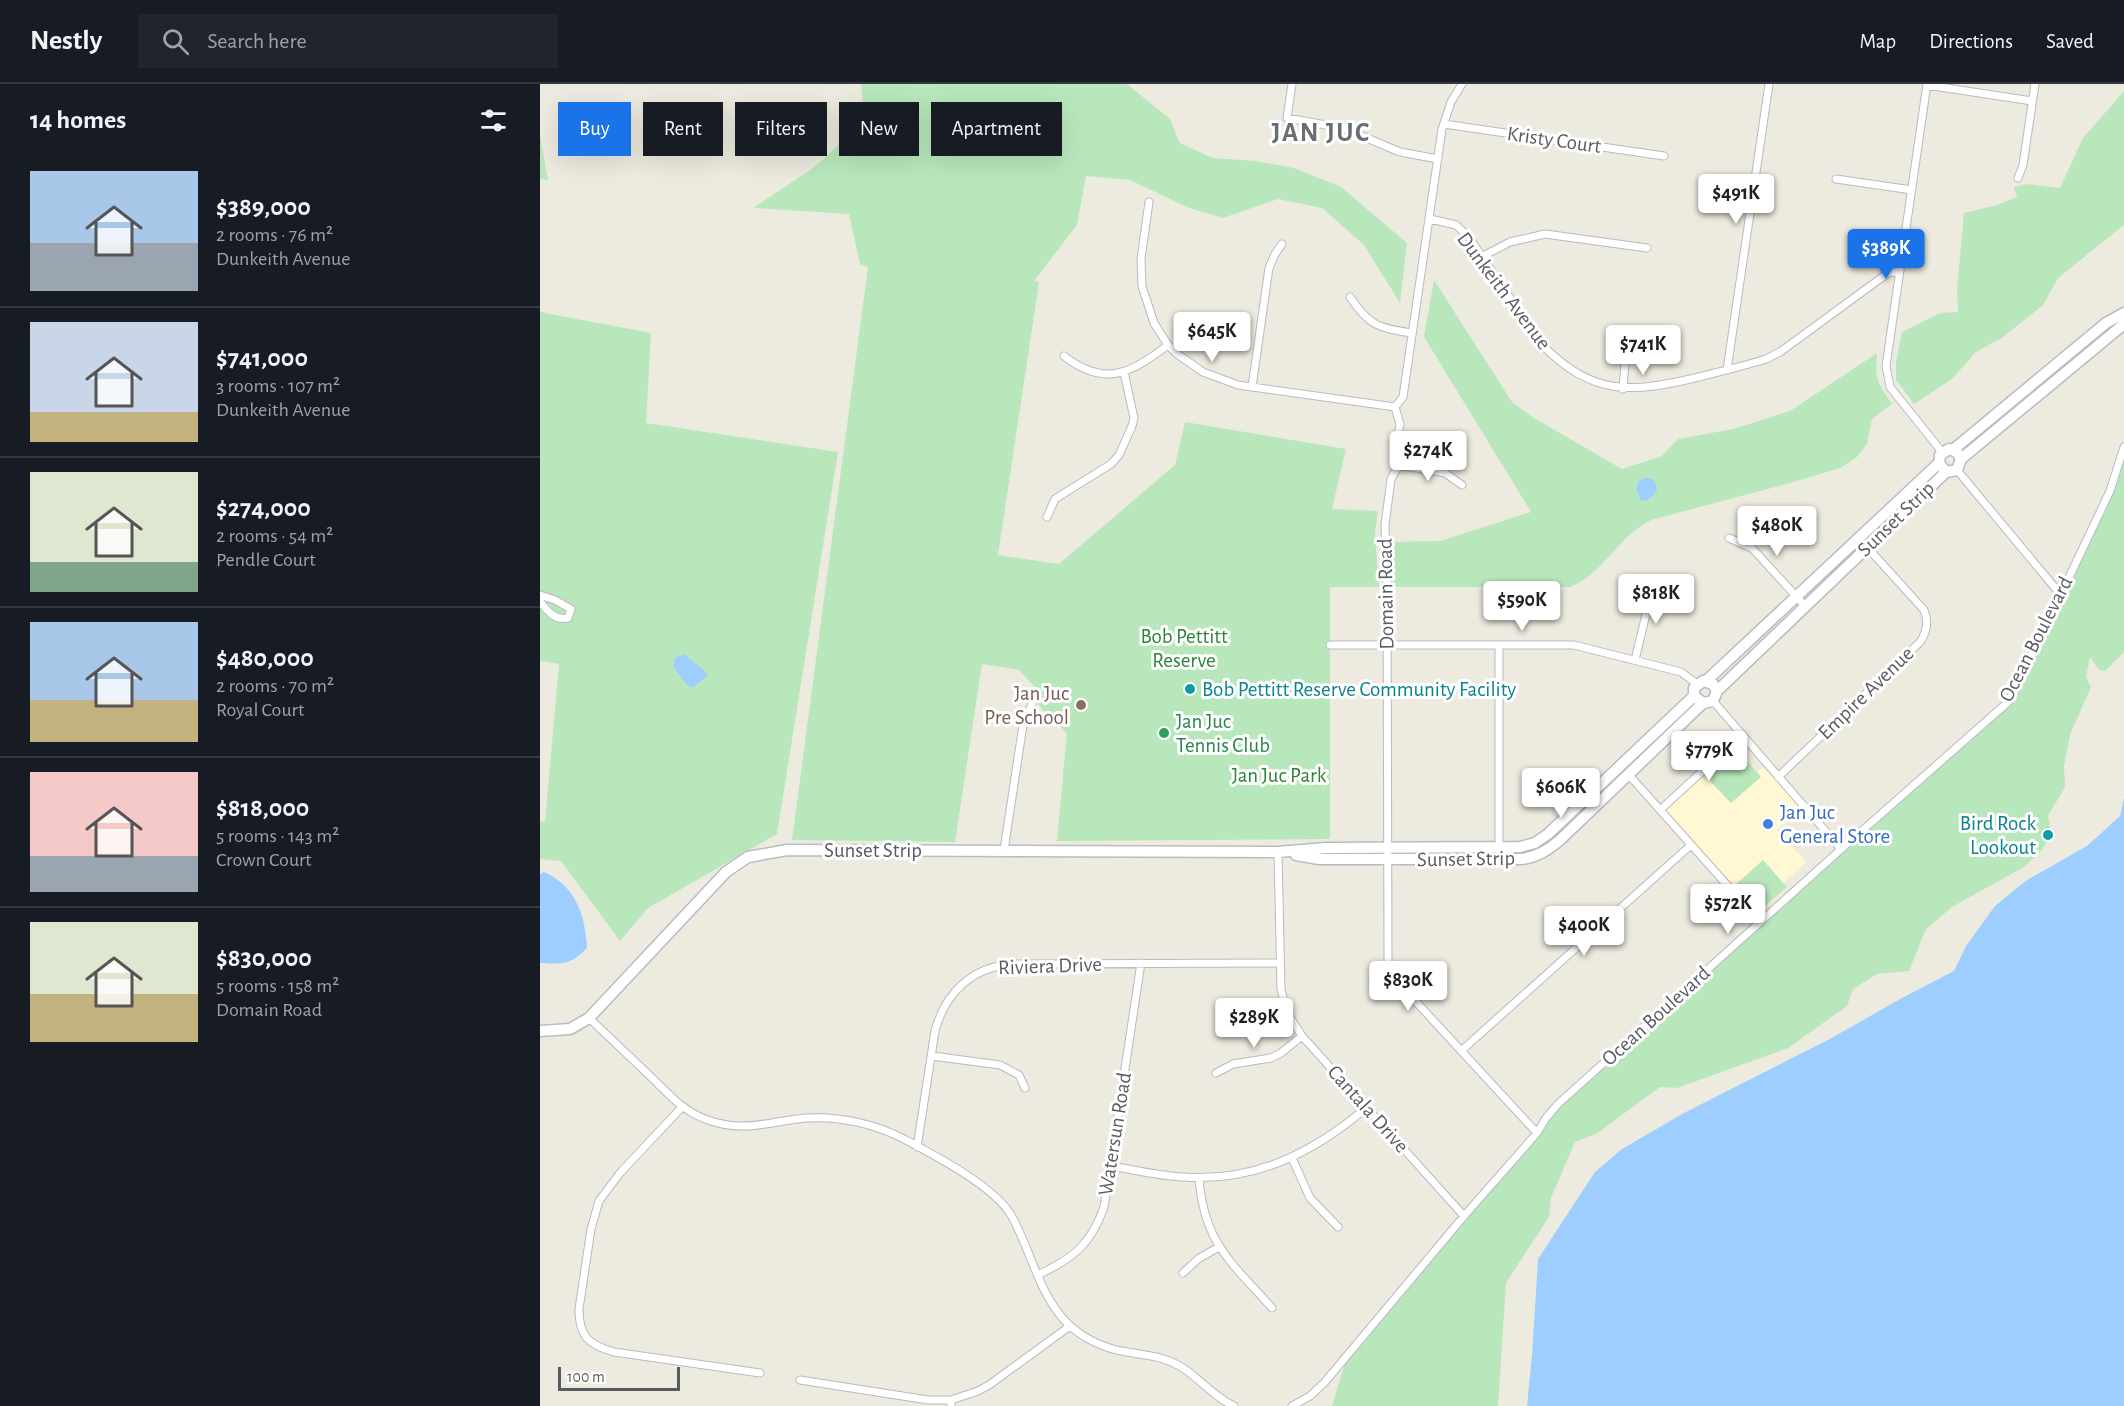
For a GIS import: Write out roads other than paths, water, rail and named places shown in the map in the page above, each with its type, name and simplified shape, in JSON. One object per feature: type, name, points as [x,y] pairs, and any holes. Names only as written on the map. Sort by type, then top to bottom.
[{"type":"street","points":[[1292,84],[1287,118],[1343,128],[1400,152],[1438,159]]},
{"type":"street","name":"Domain Road","points":[[1462,84],[1451,102],[1443,124],[1403,397],[1395,407],[1400,424],[1396,446],[1399,465],[1391,479],[1385,525],[1389,968],[1395,979],[1537,1134]]},
{"type":"street","points":[[1727,370],[1769,84]]},
{"type":"street","points":[[2032,101],[1927,84],[1886,366],[1888,381],[1895,395],[1949,463],[2061,595]]},
{"type":"street","points":[[2018,178],[2023,165],[2035,84]]},
{"type":"street","name":"Kristy Court","points":[[1443,124],[1664,156]]},
{"type":"street","points":[[1836,179],[1912,190]]},
{"type":"street","points":[[1149,202],[1141,259],[1142,286],[1151,317],[1168,345],[1185,360],[1203,372],[1226,382],[1395,407]]},
{"type":"street","name":"Dunkeith Avenue","points":[[1430,219],[1446,222],[1462,230],[1483,256],[1542,345],[1552,355],[1582,376],[1623,388],[1650,388],[1727,370],[1773,356],[1888,273],[1900,272]]},
{"type":"street","points":[[1483,256],[1510,242],[1545,234],[1647,248]]},
{"type":"street","points":[[1252,387],[1269,268],[1282,244]]},
{"type":"street","points":[[1350,297],[1360,313],[1374,323],[1391,330],[1412,333]]},
{"type":"street","points":[[1949,463],[1954,449],[2106,323],[2124,313]]},
{"type":"street","name":"Sunset Strip","points":[[1702,682],[1949,463],[2124,324]]},
{"type":"street","points":[[1623,388],[1627,336]]},
{"type":"street","points":[[1064,356],[1079,368],[1094,373],[1124,372],[1141,364],[1168,345]]},
{"type":"street","points":[[1047,517],[1055,499],[1111,464],[1119,455],[1134,418],[1124,372]]},
{"type":"street","name":"Ocean Boulevard","points":[[1292,1406],[1310,1396],[1324,1383],[1464,1216],[1537,1134],[1546,1118],[1558,1104],[2007,703],[2016,689],[2110,491],[2124,447]]},
{"type":"street","name":"Sunset Strip","points":[[1278,852],[1318,859],[1522,859],[1536,856],[1551,848],[1711,698],[1867,547],[1949,463]]},
{"type":"street","points":[[1399,465],[1445,473],[1462,485]]},
{"type":"street","points":[[1729,538],[1752,548],[1805,606]]},
{"type":"street","name":"Empire Avenue","points":[[1778,777],[1920,642],[1926,632],[1927,621],[1924,610],[1867,547]]},
{"type":"street","points":[[1635,660],[1653,585]]},
{"type":"street","points":[[540,596],[566,604],[571,609],[568,618],[556,618],[540,601]]},
{"type":"street","points":[[1330,645],[1574,645],[1681,672],[1702,682],[1713,684],[1711,698]]},
{"type":"street","points":[[1499,645],[1499,847]]},
{"type":"street","points":[[1702,682],[1694,696],[1711,698],[1841,849]]},
{"type":"street","name":"Sunset Strip","points":[[540,1031],[570,1029],[589,1018],[726,872],[748,857],[787,850],[1278,852],[1326,848],[1528,845],[1541,839],[1694,696]]},
{"type":"street","points":[[1004,850],[1023,725],[1032,704]]},
{"type":"street","points":[[1660,810],[1742,735]]},
{"type":"street","points":[[1629,775],[1760,922]]},
{"type":"street","points":[[1461,1051],[1691,844]]},
{"type":"street","name":"Cantala Drive","points":[[1278,852],[1280,963],[1283,1001],[1290,1019],[1302,1036],[1464,1216]]},
{"type":"street","name":"Watersun Road","points":[[1038,1275],[1066,1261],[1082,1247],[1096,1227],[1104,1207],[1141,963]]},
{"type":"street","name":"Riviera Drive","points":[[917,1147],[935,1031],[945,1005],[965,981],[981,971],[990,967],[1012,964],[1280,963]]},
{"type":"street","points":[[589,1018],[682,1107],[717,1123],[746,1127],[807,1118],[858,1123],[889,1132],[979,1184],[1005,1207],[1014,1221],[1051,1302],[1070,1326],[1088,1338],[1113,1349],[1153,1355],[1175,1363],[1193,1375],[1215,1396],[1234,1406]]},
{"type":"street","points":[[1216,1073],[1233,1064],[1271,1058],[1302,1036]]},
{"type":"street","points":[[932,1056],[1000,1065],[1019,1075],[1025,1088]]},
{"type":"street","points":[[682,1107],[620,1173],[599,1200],[591,1229],[579,1309],[582,1332],[588,1341],[598,1348],[614,1352],[760,1373]]},
{"type":"street","points":[[1111,1166],[1168,1176],[1199,1178],[1247,1172],[1292,1158],[1326,1139],[1366,1107]]},
{"type":"street","points":[[1292,1158],[1311,1198],[1338,1227]]},
{"type":"street","points":[[1199,1178],[1204,1215],[1219,1247],[1272,1308]]},
{"type":"street","points":[[1183,1273],[1198,1259],[1219,1247]]},
{"type":"street","points":[[800,1380],[951,1403],[989,1385],[1070,1326]]},
{"type":"water","points":[[1647,478],[1655,482],[1657,490],[1648,500],[1641,501],[1636,488],[1640,480]]},
{"type":"water","points":[[684,654],[707,673],[707,676],[693,687],[688,686],[673,667],[675,658]]},
{"type":"water","points":[[2124,798],[2124,1406],[1527,1406],[1538,1259],[1595,1172],[1622,1149],[1684,1113],[1828,1040],[1954,971],[1966,946],[1995,906],[2027,880],[2087,846],[2120,816]]},
{"type":"water","points":[[544,872],[564,885],[571,893],[584,924],[587,948],[576,958],[566,962],[540,963],[540,874]]},
{"type":"place","name":"Bob Pettitt Reserve Community Facility","points":[[1190,689]]},
{"type":"place","name":"Jan Juc Pre School","points":[[1081,705]]},
{"type":"place","name":"Jan Juc Tennis Club","points":[[1164,733]]},
{"type":"place","name":"Jan Juc General Store","points":[[1768,824]]},
{"type":"place","name":"Bird Rock Lookout","points":[[2048,835]]},
{"type":"district","name":"JAN JUC","points":[[1321,132]]},
{"type":"park label","name":"Bob Pettitt Reserve","points":[[1184,648]]},
{"type":"park label","name":"Jan Juc Park","points":[[1279,775]]}]
